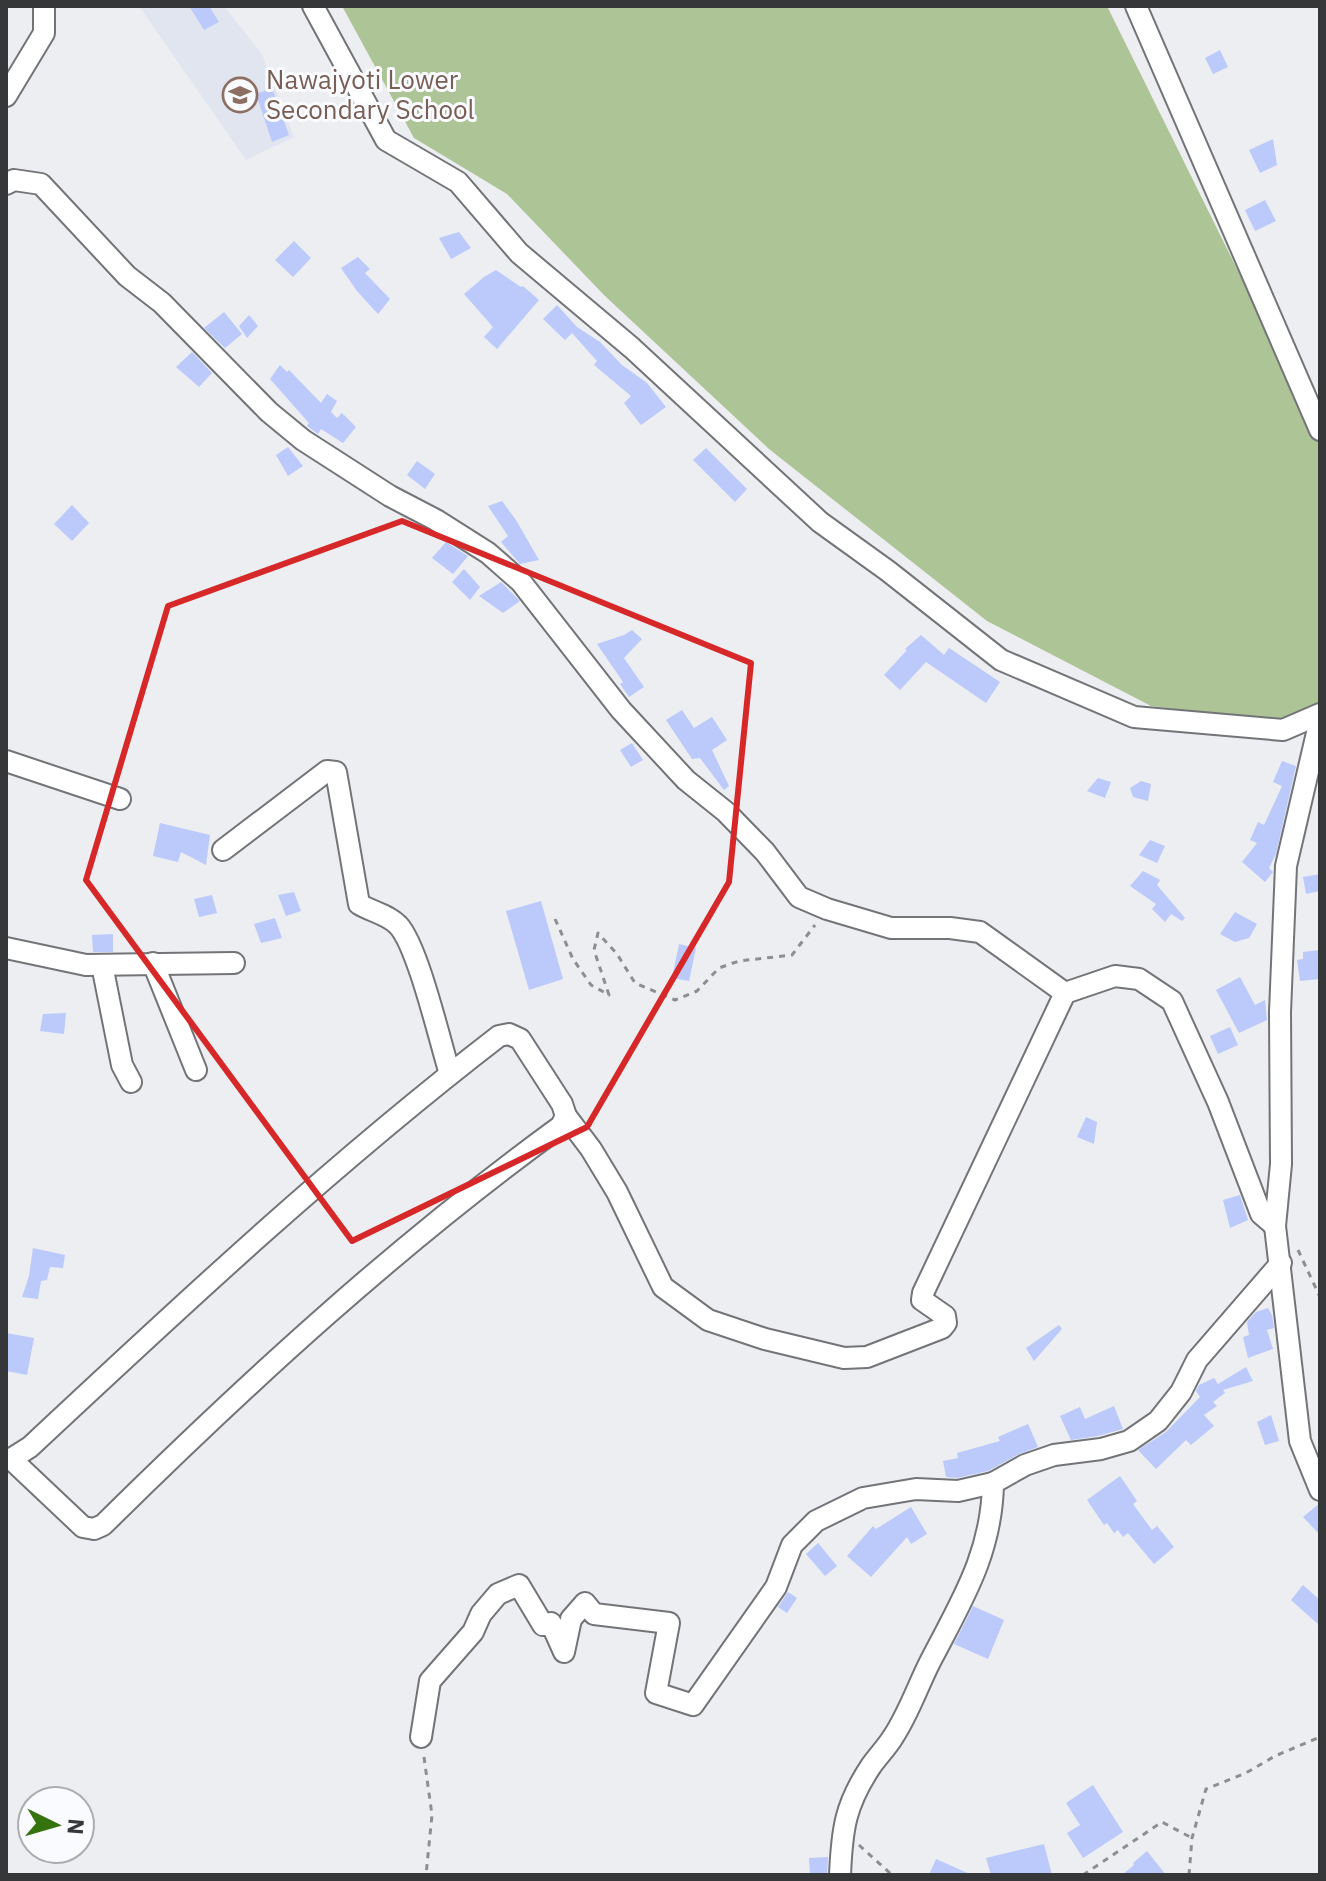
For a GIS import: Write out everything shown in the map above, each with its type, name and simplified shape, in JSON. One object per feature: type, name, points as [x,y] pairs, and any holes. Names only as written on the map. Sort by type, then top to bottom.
[{"type":"street","points":[[6,96],[44,33],[44,6]]},
{"type":"street","points":[[313,6],[386,140],[458,182],[519,253],[632,348],[820,522],[1001,660],[1134,717],[1283,730],[1320,714]]},
{"type":"street","points":[[1136,6],[1320,430]]},
{"type":"street","points":[[6,184],[14,180],[41,184],[127,276],[162,303],[269,412],[303,440],[390,496],[436,520],[521,582],[621,710],[658,752],[686,780],[726,812],[765,852],[799,897],[827,909],[891,928],[950,928],[980,932],[1065,993]]},
{"type":"street","points":[[1320,720],[1286,866],[1280,1012],[1281,1164],[1275,1226],[1300,1441],[1320,1490]]},
{"type":"street","points":[[6,761],[120,799]]},
{"type":"street","points":[[223,850],[327,771],[336,772],[359,904],[384,914],[399,926],[412,947],[450,1074]]},
{"type":"street","points":[[6,948],[86,965],[234,963]]},
{"type":"street","points":[[153,963],[196,1070]]},
{"type":"street","points":[[102,965],[122,1065],[131,1082]]},
{"type":"street","points":[[566,1116],[561,1126],[490,1177],[292,1344],[103,1525],[94,1529],[83,1527],[9,1459],[30,1447],[213,1275],[450,1074],[499,1036],[509,1034],[520,1039],[562,1104],[566,1116],[591,1149],[617,1192],[663,1287],[708,1320],[765,1339],[844,1358],[867,1357],[942,1328],[946,1323],[945,1316],[922,1300],[923,1293],[1065,993],[1115,976],[1139,979],[1172,1001],[1218,1102],[1261,1214],[1275,1226]]},
{"type":"street","points":[[421,1737],[430,1681],[473,1632],[481,1614],[498,1594],[519,1585],[543,1625],[551,1623],[564,1652],[571,1619],[585,1603],[594,1614],[669,1623],[656,1693],[693,1705],[776,1587],[792,1545],[816,1521],[863,1498],[916,1489],[958,1491],[993,1483],[1025,1465],[1054,1455],[1101,1449],[1129,1441],[1158,1421],[1181,1392],[1197,1360],[1281,1263]]},
{"type":"street","points":[[840,1875],[842,1829],[852,1799],[871,1765],[894,1736],[976,1573],[987,1541],[993,1508],[993,1483]]},
{"type":"path","points":[[555,919],[573,959],[591,985],[609,995],[594,950],[598,933],[617,954],[635,983],[675,1000],[697,991],[719,968],[739,961],[792,955],[827,909]]},
{"type":"path","points":[[421,1737],[432,1815],[426,1875]]},
{"type":"path","points":[[1189,1875],[1192,1838],[1206,1789],[1320,1737]]},
{"type":"path","points":[[1083,1875],[1162,1822],[1192,1838]]},
{"type":"path","points":[[842,1829],[892,1875]]},
{"type":"highlighted area","points":[[402,521],[751,663],[729,882],[587,1127],[352,1241],[86,880],[168,606]]},
{"type":"shaded area","name":"Nawajyoti Lower Secondary School","points":[[139,6],[224,6],[262,54],[294,137],[246,160]]},
{"type":"green space","points":[[342,6],[1107,6],[1320,437],[1320,709],[1298,724],[1151,706],[987,621],[769,449],[605,296],[507,194],[414,138]]},
{"type":"building","points":[[189,6],[209,6],[219,22],[204,30]]},
{"type":"building","points":[[1220,50],[1228,67],[1213,74],[1205,58]]},
{"type":"building","points":[[272,88],[289,135],[272,142],[256,94]]},
{"type":"building","points":[[1273,139],[1277,165],[1260,173],[1249,150]]},
{"type":"building","points":[[1265,200],[1276,221],[1255,231],[1245,210]]},
{"type":"building","points":[[459,232],[471,248],[451,259],[439,238]]},
{"type":"building","points":[[294,241],[311,258],[293,277],[275,260]]},
{"type":"building","points":[[358,257],[370,269],[365,273],[390,299],[378,314],[341,268]]},
{"type":"building","points":[[496,270],[539,300],[497,349],[484,337],[493,327],[464,294]]},
{"type":"building","points":[[557,305],[577,327],[600,342],[622,365],[647,383],[666,407],[641,425],[624,403],[631,396],[594,365],[597,361],[572,333],[565,340],[543,319]]},
{"type":"building","points":[[224,312],[242,334],[225,348],[204,328]]},
{"type":"building","points":[[249,315],[258,326],[247,338],[239,326]]},
{"type":"building","points":[[192,352],[212,373],[199,387],[176,367]]},
{"type":"building","points":[[280,365],[287,372],[289,370],[321,403],[327,394],[337,401],[331,412],[337,418],[342,413],[356,427],[343,443],[321,429],[318,434],[307,426],[309,423],[270,379]]},
{"type":"building","points":[[288,447],[303,466],[288,476],[276,455]]},
{"type":"building","points":[[706,448],[747,489],[735,502],[693,460]]},
{"type":"building","points":[[417,461],[435,474],[425,489],[407,475]]},
{"type":"building","points":[[502,501],[539,560],[520,564],[501,542],[508,536],[488,506]]},
{"type":"building","points":[[72,505],[89,523],[72,541],[54,524]]},
{"type":"building","points":[[446,542],[468,556],[453,574],[432,558]]},
{"type":"building","points":[[464,569],[480,587],[470,600],[452,582]]},
{"type":"building","points":[[501,582],[520,601],[503,613],[479,596]]},
{"type":"building","points":[[632,630],[642,639],[624,658],[644,687],[629,697],[620,684],[623,682],[597,644]]},
{"type":"building","points":[[921,635],[944,655],[949,648],[1000,682],[986,703],[926,662],[900,690],[884,675]]},
{"type":"building","points":[[682,710],[694,728],[712,717],[727,740],[712,750],[729,786],[724,790],[700,758],[692,759],[666,720]]},
{"type":"building","points":[[632,743],[643,760],[631,767],[620,750]]},
{"type":"building","points":[[1282,761],[1296,766],[1276,854],[1269,868],[1273,872],[1265,882],[1242,862],[1257,843],[1250,840],[1258,822],[1264,825],[1282,786],[1273,782]]},
{"type":"building","points":[[1098,778],[1111,782],[1105,798],[1087,791]]},
{"type":"building","points":[[1141,781],[1151,784],[1148,801],[1133,797],[1130,788]]},
{"type":"building","points":[[160,823],[210,835],[206,865],[181,852],[178,862],[153,856]]},
{"type":"building","points":[[1150,840],[1165,846],[1157,863],[1139,855]]},
{"type":"building","points":[[1143,871],[1160,880],[1157,885],[1185,918],[1182,921],[1171,914],[1165,922],[1152,909],[1156,904],[1130,886]]},
{"type":"building","points":[[1320,874],[1320,891],[1306,894],[1303,877]]},
{"type":"building","points":[[294,892],[301,911],[286,916],[278,895]]},
{"type":"building","points":[[212,895],[217,913],[199,917],[194,899]]},
{"type":"building","points":[[541,901],[563,979],[529,990],[506,911]]},
{"type":"building","points":[[1235,912],[1257,924],[1249,938],[1235,942],[1220,934]]},
{"type":"building","points":[[275,918],[282,938],[261,943],[254,924]]},
{"type":"building","points":[[113,934],[113,952],[93,952],[92,935]]},
{"type":"building","points":[[679,944],[696,948],[689,981],[672,978]]},
{"type":"building","points":[[1320,950],[1320,979],[1300,981],[1297,960],[1303,959],[1303,952]]},
{"type":"building","points":[[1240,977],[1255,1005],[1265,1000],[1267,1020],[1239,1033],[1216,990]]},
{"type":"building","points":[[66,1013],[64,1034],[40,1031],[43,1014]]},
{"type":"building","points":[[1230,1027],[1238,1045],[1218,1054],[1210,1036]]},
{"type":"building","points":[[1086,1117],[1097,1122],[1094,1144],[1077,1137]]},
{"type":"building","points":[[1240,1195],[1248,1220],[1230,1228],[1223,1200]]},
{"type":"building","points":[[33,1248],[65,1255],[63,1268],[50,1267],[47,1280],[41,1281],[38,1299],[22,1297]]},
{"type":"building","points":[[1268,1308],[1274,1328],[1267,1330],[1273,1349],[1248,1358],[1243,1337],[1249,1335],[1247,1322],[1256,1312]]},
{"type":"building","points":[[1059,1325],[1062,1329],[1034,1361],[1026,1348]]},
{"type":"building","points":[[6,1333],[34,1338],[27,1375],[6,1371]]},
{"type":"building","points":[[1246,1367],[1253,1381],[1223,1390],[1225,1393],[1213,1402],[1217,1406],[1204,1415],[1214,1426],[1191,1445],[1186,1440],[1156,1469],[1138,1450],[1166,1432],[1200,1397],[1196,1391],[1199,1385],[1214,1378],[1218,1384]]},
{"type":"building","points":[[1114,1406],[1123,1429],[1098,1436],[1071,1440],[1060,1416],[1080,1407],[1085,1419]]},
{"type":"building","points":[[1271,1415],[1279,1441],[1265,1445],[1257,1422]]},
{"type":"building","points":[[1028,1424],[1038,1447],[988,1471],[957,1478],[946,1477],[943,1461],[958,1458],[957,1453],[1000,1441],[998,1437]]},
{"type":"building","points":[[1120,1476],[1137,1501],[1133,1504],[1152,1530],[1157,1526],[1174,1547],[1154,1564],[1128,1533],[1123,1537],[1118,1530],[1114,1533],[1107,1523],[1104,1525],[1087,1500]]},
{"type":"building","points":[[1320,1503],[1320,1535],[1303,1517]]},
{"type":"building","points":[[911,1507],[927,1534],[911,1544],[907,1537],[871,1577],[847,1556],[873,1526],[876,1529]]},
{"type":"building","points":[[818,1543],[837,1566],[825,1576],[806,1554]]},
{"type":"building","points":[[1303,1585],[1320,1600],[1320,1626],[1291,1600]]},
{"type":"building","points":[[788,1592],[797,1598],[787,1613],[778,1607]]},
{"type":"building","points":[[973,1606],[1004,1620],[988,1659],[954,1644]]},
{"type":"building","points":[[1093,1785],[1123,1832],[1083,1858],[1067,1833],[1080,1825],[1066,1803]]},
{"type":"building","points":[[1044,1844],[1052,1875],[991,1875],[986,1858]]},
{"type":"building","points":[[1147,1851],[1166,1875],[1122,1875],[1134,1865]]},
{"type":"building","points":[[828,1857],[827,1875],[810,1875],[809,1858]]},
{"type":"building","points":[[936,1859],[972,1875],[929,1875]]},
{"type":"place","name":"Nawajyoti Lower Secondary School","points":[[240,95]]}]
